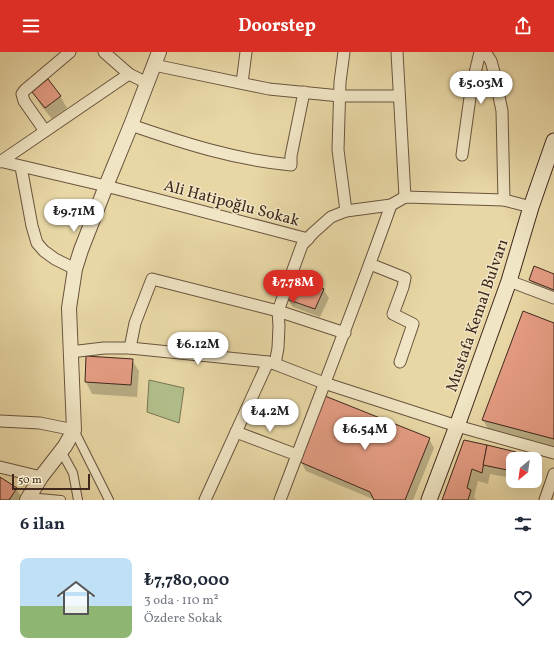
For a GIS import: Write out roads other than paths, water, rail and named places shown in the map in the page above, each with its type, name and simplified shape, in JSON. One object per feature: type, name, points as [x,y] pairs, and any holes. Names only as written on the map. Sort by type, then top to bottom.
[{"type":"main road","name":"Mustafa Kemal Bulvarı","points":[[429,500],[509,281],[531,207],[553,146]]},
{"type":"street","points":[[46,130],[24,101],[22,94],[70,52]]},
{"type":"street","points":[[104,52],[129,74],[148,83]]},
{"type":"street","points":[[242,83],[246,52]]},
{"type":"street","points":[[344,52],[340,82],[338,150],[346,211]]},
{"type":"street","points":[[397,52],[405,197],[504,200],[531,207]]},
{"type":"street","points":[[462,155],[471,90],[480,52]]},
{"type":"street","points":[[485,52],[491,60],[502,111],[504,200]]},
{"type":"street","points":[[109,500],[74,430],[69,308],[75,269],[81,250],[148,83],[156,59],[269,89],[340,96],[399,96]]},
{"type":"street","points":[[0,161],[129,74]]},
{"type":"street","points":[[131,125],[218,152],[269,163],[291,165],[291,156],[304,92]]},
{"type":"street","name":"Ali Hatipoğlu Sokak","points":[[0,161],[106,186],[308,239],[331,217],[346,211],[391,205],[405,197]]},
{"type":"street","points":[[21,167],[32,226],[37,243],[44,251],[55,259],[75,269]]},
{"type":"street","points":[[280,500],[324,383],[345,333],[391,205]]},
{"type":"street","points":[[205,500],[236,432],[272,363],[278,348],[278,311],[302,245],[308,239]]},
{"type":"street","points":[[370,264],[405,278],[393,314],[413,324],[400,362]]},
{"type":"street","points":[[130,348],[134,323],[152,280],[278,311],[345,333]]},
{"type":"street","points":[[509,281],[554,298]]},
{"type":"street","points":[[70,352],[104,348],[130,348],[272,363],[324,383],[457,426],[554,452]]},
{"type":"street","points":[[0,421],[40,423],[74,430]]},
{"type":"street","points":[[27,499],[41,477],[62,451],[74,430]]},
{"type":"street","points":[[236,432],[297,455]]},
{"type":"street","points":[[62,451],[73,472],[78,500]]},
{"type":"street","points":[[0,467],[41,477]]},
{"type":"street","points":[[545,500],[554,474]]},
{"type":"street","points":[[27,499],[61,500]]}]
